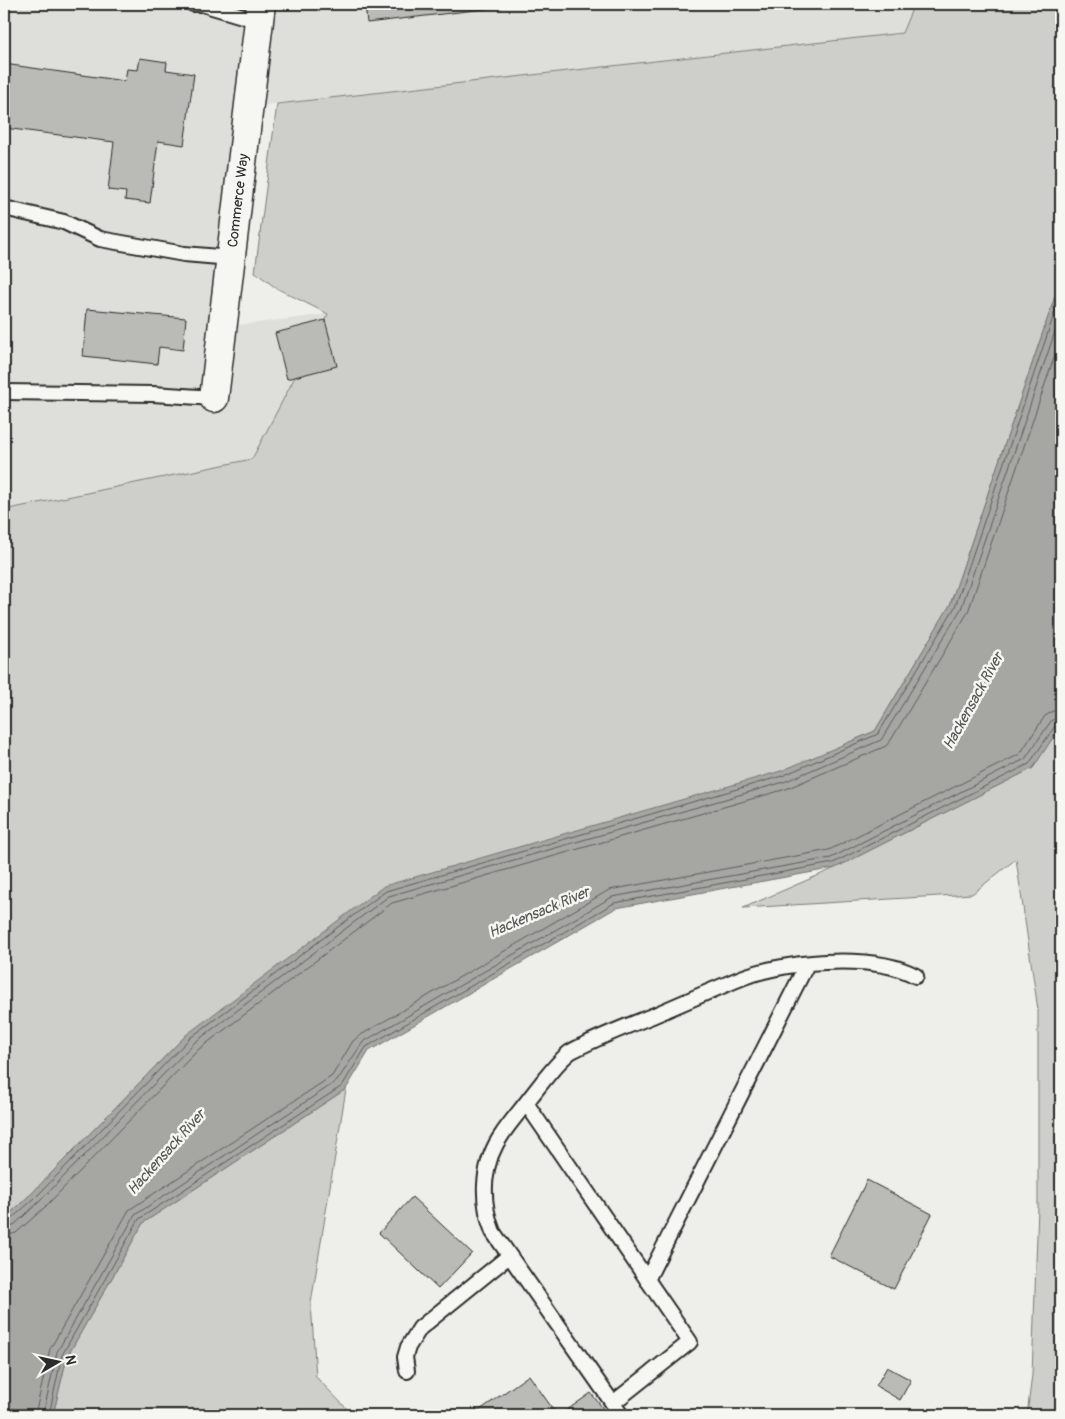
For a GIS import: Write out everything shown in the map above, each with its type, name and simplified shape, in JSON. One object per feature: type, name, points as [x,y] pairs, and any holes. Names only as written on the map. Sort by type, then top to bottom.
[{"type":"street","name":"Commerce Way","points":[[214,398],[260,12]]},
{"type":"lane","points":[[193,4],[260,12]]},
{"type":"lane","points":[[4,208],[64,222],[100,239],[184,254],[231,258]]},
{"type":"lane","points":[[4,392],[153,394],[214,398]]},
{"type":"lane","points":[[621,1415],[509,1256],[488,1222],[484,1202],[486,1171],[502,1134],[562,1059],[579,1047],[734,980],[768,970],[852,960],[882,964],[916,976]]},
{"type":"lane","points":[[648,1280],[807,964]]},
{"type":"lane","points":[[526,1103],[690,1342],[613,1403]]},
{"type":"lane","points":[[407,1371],[406,1357],[408,1347],[420,1328],[509,1256]]},
{"type":"shaded area","points":[[4,4],[914,4],[902,33],[248,107],[223,327],[329,314],[252,459],[4,510]]},
{"type":"shaded area","points":[[914,4],[1061,4],[1061,279],[950,605],[875,731],[186,1035],[32,1193],[4,1219],[4,510],[252,459],[328,314],[276,288],[255,272],[277,104],[902,33]]},
{"type":"shaded area","points":[[1061,725],[1061,1415],[1027,1415],[1032,1375],[1038,1207],[1038,1010],[1016,859],[972,894],[743,908],[835,868],[1033,768]]},
{"type":"shaded area","points":[[346,1089],[311,1303],[316,1377],[353,1415],[53,1415],[67,1357],[143,1223]]},
{"type":"water","name":"Hackensack River","points":[[1061,279],[1061,725],[1033,768],[835,868],[616,908],[369,1051],[346,1089],[143,1223],[67,1357],[53,1415],[4,1415],[4,1219],[32,1193],[186,1035],[384,886],[781,771],[875,731],[950,605]]},
{"type":"building","points":[[365,4],[526,4],[367,23]]},
{"type":"building","points":[[140,58],[167,62],[166,70],[194,74],[184,145],[158,141],[150,203],[125,200],[126,192],[108,190],[114,142],[4,128],[4,64],[125,81],[127,69],[138,70]]},
{"type":"building","points":[[87,309],[186,318],[183,350],[159,347],[157,364],[83,356]]},
{"type":"building","points":[[325,320],[337,366],[287,379],[275,333]]},
{"type":"building","points":[[867,1180],[932,1214],[894,1289],[829,1256]]},
{"type":"building","points":[[412,1197],[472,1253],[438,1289],[379,1233]]},
{"type":"building","points":[[887,1367],[911,1380],[900,1400],[876,1386]]},
{"type":"building","points":[[529,1375],[557,1415],[473,1415]]},
{"type":"building","points":[[591,1393],[608,1415],[560,1415]]}]
